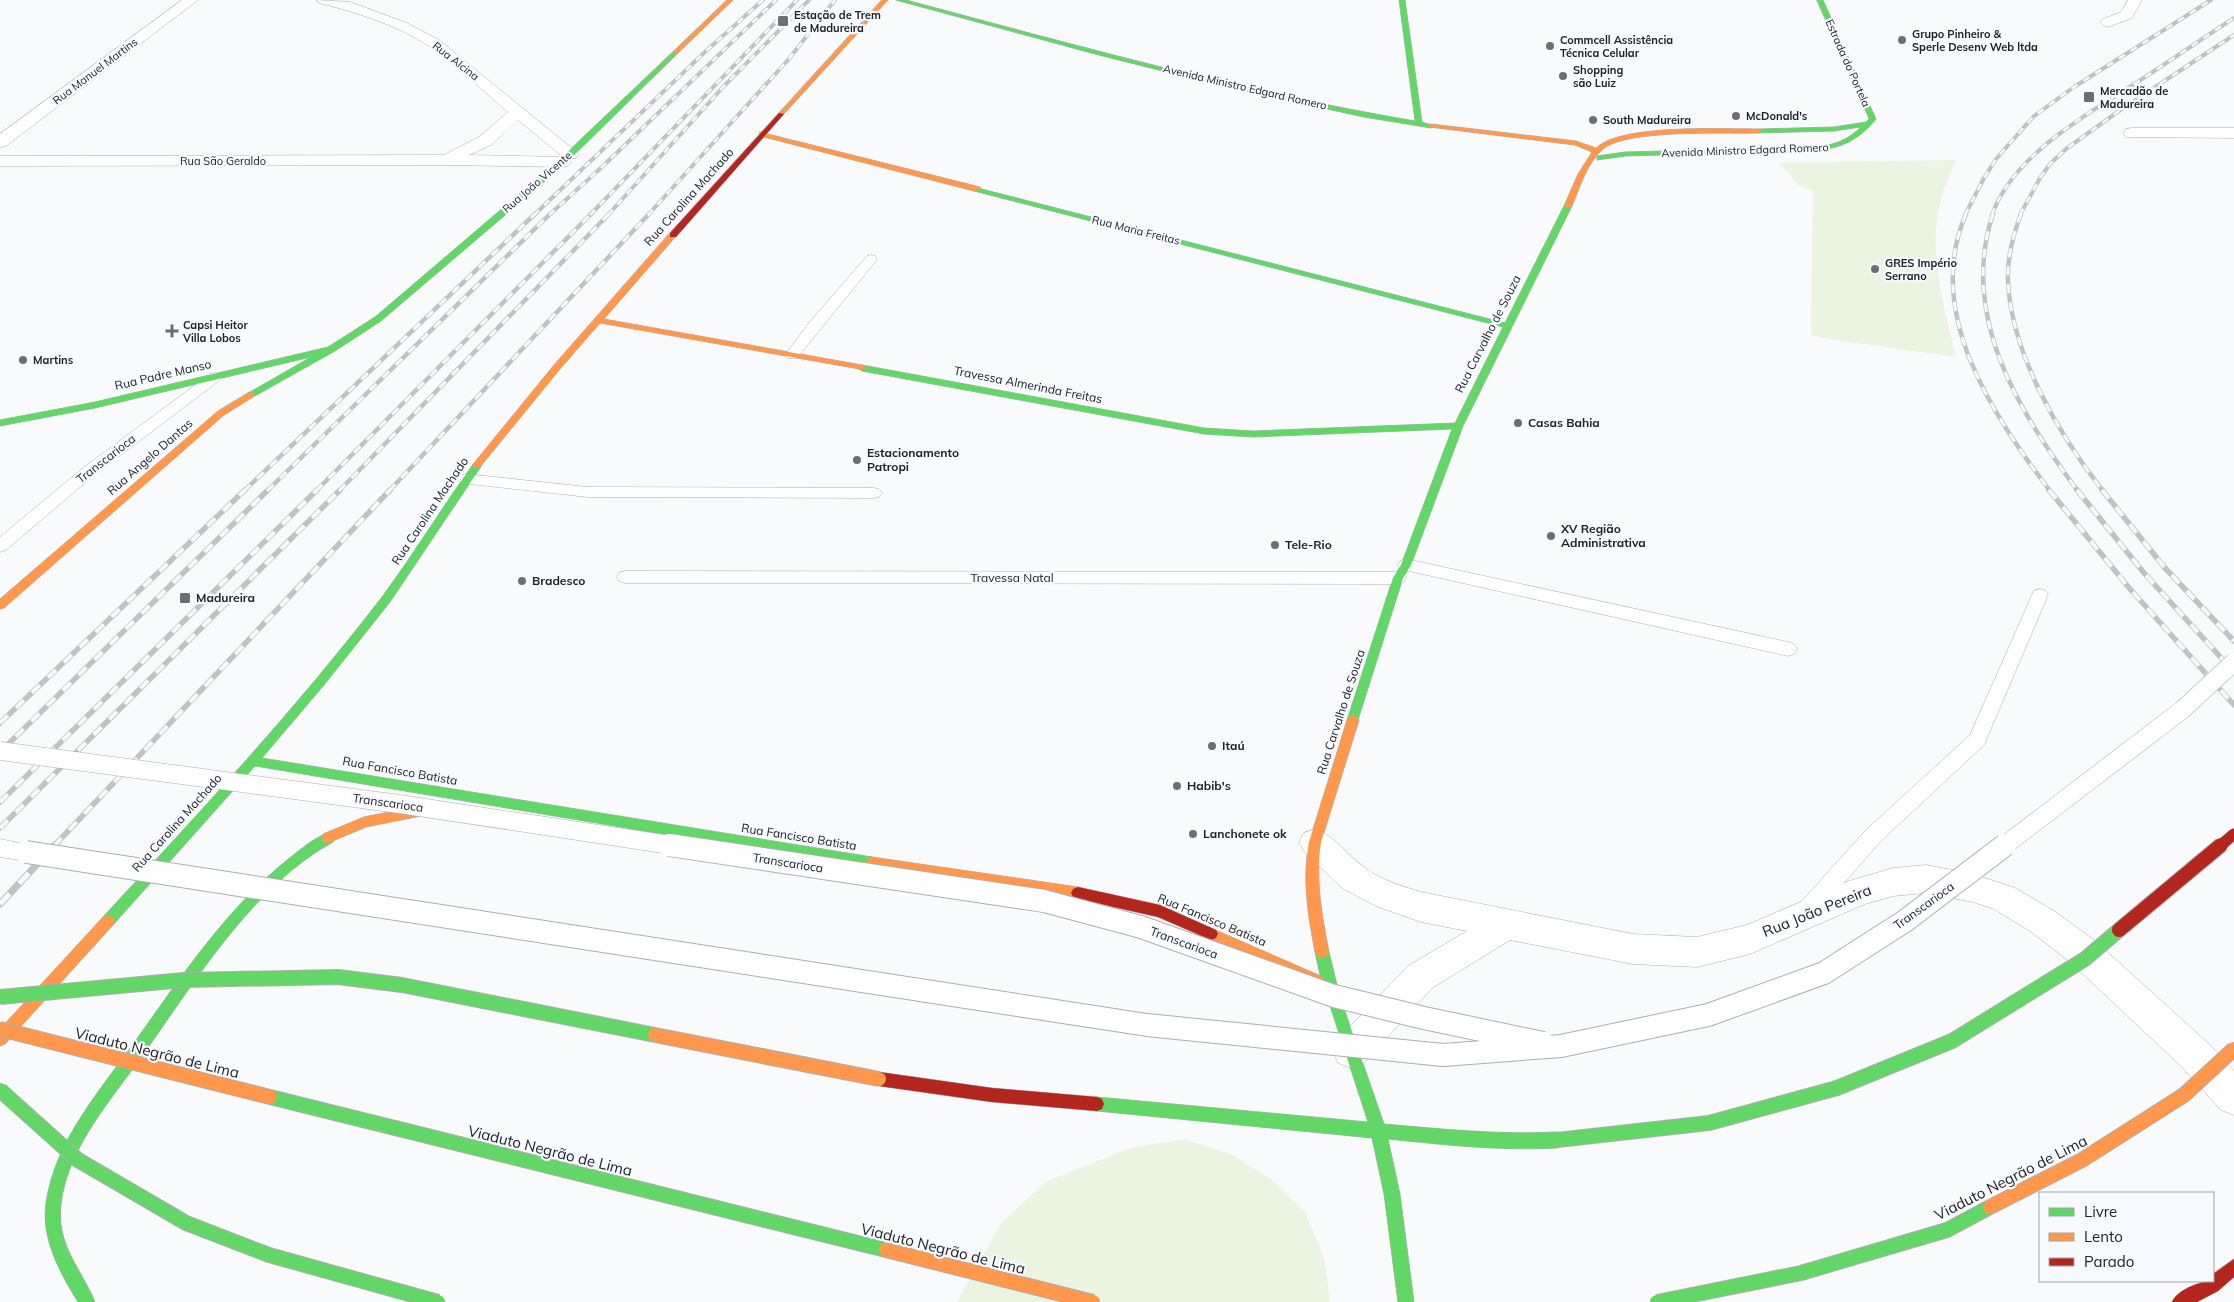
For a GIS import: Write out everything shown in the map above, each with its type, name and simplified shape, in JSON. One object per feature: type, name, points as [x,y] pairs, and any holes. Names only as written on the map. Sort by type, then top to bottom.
[{"type":"main road","name":"Rua João Vicente","points":[[332,348],[378,319],[566,158],[730,0]]},
{"type":"main road","name":"Rua Carolina Machado","points":[[0,1038],[252,761],[390,594],[466,479],[508,424],[763,134],[885,0]]},
{"type":"main road","name":"Avenida Ministro Edgard Romero","points":[[899,0],[1217,81],[1420,124],[1576,143],[1596,151],[1607,141],[1636,135],[1834,129],[1868,124]]},
{"type":"main road","points":[[1402,0],[1420,124]]},
{"type":"main road","name":"Estrada do Portela","points":[[1820,0],[1873,119],[1868,124]]},
{"type":"main road","name":"Avenida Ministro Edgard Romero","points":[[1590,162],[1610,155],[1625,154],[1829,148],[1856,140],[1868,124]]},
{"type":"main road","name":"Rua Maria Freitas","points":[[763,134],[1508,326]]},
{"type":"main road","points":[[1590,162],[1596,151]]},
{"type":"main road","name":"Rua Carvalho de Souza","points":[[1406,1302],[1395,1205],[1378,1130],[1329,986],[1312,898],[1312,862],[1315,842],[1402,572],[1458,426],[1590,162]]},
{"type":"main road","name":"Travessa Almerinda Freitas","points":[[598,320],[1204,431],[1253,434],[1458,426]]},
{"type":"main road","name":"Rua Padre Manso","points":[[0,423],[94,405],[332,348]]},
{"type":"main road","name":"Rua Angelo Dantas","points":[[0,605],[221,413],[262,387],[332,348]]},
{"type":"main road","name":"Rua Fancisco Batista","points":[[252,761],[906,868],[1082,894],[1160,911],[1329,986]]},
{"type":"main road","points":[[87,1302],[61,1258],[53,1225],[56,1190],[76,1138],[224,929],[260,890],[280,872],[314,845],[336,833],[364,822],[480,799]]},
{"type":"main road","points":[[0,997],[184,980],[338,977],[402,986],[879,1079],[992,1096],[1213,1114],[1474,1140],[1519,1142],[1557,1140],[1709,1123],[1837,1088],[1952,1041],[2085,959],[2234,834]]},
{"type":"main road","name":"Viaduto Negrão de Lima","points":[[0,1029],[1093,1302]]},
{"type":"main road","name":"Viaduto Negrão de Lima","points":[[1657,1302],[1801,1273],[1948,1230],[2082,1160],[2184,1095],[2234,1049]]},
{"type":"main road","points":[[0,1090],[78,1160],[186,1223],[269,1255],[438,1302]]},
{"type":"main road","points":[[2180,1302],[2212,1285],[2234,1267]]},
{"type":"street","name":"Rua Manuel Martins","points":[[0,142],[190,0]]},
{"type":"street","name":"Rua Alcina","points":[[324,0],[345,5],[402,26],[434,43],[518,112],[566,158]]},
{"type":"street","points":[[2108,22],[2127,15],[2135,0]]},
{"type":"street","name":"Rua São Geraldo","points":[[445,160],[485,140],[518,112]]},
{"type":"street","points":[[2132,133],[2234,133]]},
{"type":"street","name":"Rua São Geraldo","points":[[0,161],[566,158]]},
{"type":"street","name":"Rua João Pereira","points":[[1315,842],[1353,878],[1387,896],[1421,907],[1633,949],[1697,952],[1750,939],[1860,891],[1893,882],[1926,879],[1973,888],[2004,898],[2042,921],[2082,951],[2196,1056],[2234,1097]]},
{"type":"street","points":[[1352,1051],[1420,977],[1507,924]]},
{"type":"lane","points":[[792,355],[871,259]]},
{"type":"lane","name":"Transcarioca","points":[[0,546],[88,472],[215,377]]},
{"type":"lane","points":[[466,479],[588,492],[874,493]]},
{"type":"lane","name":"Travessa Natal","points":[[625,577],[1402,572],[1788,649]]},
{"type":"lane","points":[[1801,917],[1873,836],[1977,740],[2040,595]]},
{"type":"lane","name":"Transcarioca","points":[[0,848],[1147,1025],[1443,1055],[1497,1052],[1561,1046],[1708,1015],[1824,974],[1905,921],[1937,897],[2182,710],[2234,662]]},
{"type":"lane","name":"Transcarioca","points":[[0,751],[399,804],[1044,901],[1141,927],[1334,996],[1424,1018],[1561,1046]]},
{"type":"green space","name":"GRES Império Serrano","points":[[1956,160],[1940,201],[1936,226],[1936,245],[1939,282],[1956,357],[1811,335],[1813,190],[1800,186],[1779,163]]},
{"type":"green space","points":[[1183,1139],[1231,1154],[1272,1180],[1305,1212],[1324,1257],[1330,1302],[957,1302],[1002,1222],[1047,1181],[1131,1148]]},
{"type":"railway","points":[[534,215],[706,51],[763,0]]},
{"type":"railway","points":[[549,215],[602,167],[776,0]]},
{"type":"railway","points":[[590,215],[797,0]]},
{"type":"railway","points":[[608,215],[724,86],[809,0]]},
{"type":"railway","points":[[648,215],[788,60],[835,0]]},
{"type":"railway","points":[[1965,215],[1996,159],[2033,117],[2074,87],[2211,0]]},
{"type":"railway","points":[[1992,215],[2002,193],[2017,173],[2056,136],[2234,18]]},
{"type":"railway","points":[[2020,215],[2040,178],[2050,164],[2066,149],[2119,111],[2234,35]]},
{"type":"railway","points":[[244,491],[535,214]]},
{"type":"railway","points":[[267,491],[550,214]]},
{"type":"railway","points":[[317,490],[591,214]]},
{"type":"railway","points":[[339,491],[609,214]]},
{"type":"railway","points":[[389,491],[649,214]]},
{"type":"railway","points":[[1966,214],[1955,251],[1953,288],[1959,325],[1970,361],[1987,396],[2028,461],[2050,491]]},
{"type":"railway","points":[[1993,214],[1984,252],[1984,289],[1989,325],[2001,361],[2016,396],[2035,429],[2078,491]]},
{"type":"railway","points":[[2021,214],[2015,230],[2008,264],[2011,308],[2018,336],[2040,392],[2054,419],[2086,469],[2103,491]]},
{"type":"railway","points":[[0,723],[245,490]]},
{"type":"railway","points":[[0,752],[268,490]]},
{"type":"railway","points":[[0,802],[317,490]]},
{"type":"railway","points":[[54,846],[390,490]]},
{"type":"railway","points":[[2049,490],[2130,589],[2234,705]]},
{"type":"railway","points":[[2077,490],[2144,573],[2234,672]]},
{"type":"railway","points":[[2102,490],[2165,568],[2234,641]]},
{"type":"railway","points":[[0,828],[339,491]]},
{"type":"railway","points":[[0,904],[55,845]]},
{"type":"traffic: fast","points":[[899,0],[1097,53],[1230,86],[1297,101],[1431,126]]},
{"type":"traffic: fast","points":[[1402,0],[1419,124]]},
{"type":"traffic: fast","points":[[1600,158],[1625,154],[1816,149],[1842,144],[1854,137],[1873,119],[1820,0]]},
{"type":"traffic: fast","points":[[250,395],[340,344],[378,319],[562,162],[676,52]]},
{"type":"traffic: fast","points":[[1758,131],[1834,129],[1868,124]]},
{"type":"traffic: fast","points":[[977,189],[1508,326]]},
{"type":"traffic: fast","points":[[1353,720],[1398,578],[1406,565],[1458,426],[1568,206]]},
{"type":"traffic: fast","points":[[0,423],[95,405],[332,349]]},
{"type":"traffic: fast","points":[[862,368],[1204,431],[1253,434],[1458,426]]},
{"type":"traffic: fast","points":[[108,921],[320,682],[398,583],[477,465]]},
{"type":"traffic: fast","points":[[252,761],[872,863]]},
{"type":"traffic: fast","points":[[87,1302],[71,1275],[59,1248],[53,1220],[56,1189],[62,1169],[71,1150],[103,1097],[207,953],[243,909],[285,869],[311,848],[328,838]]},
{"type":"traffic: fast","points":[[1557,1140],[1709,1123],[1837,1088],[1952,1041],[2085,959],[2119,930]]},
{"type":"traffic: fast","points":[[1322,952],[1333,997],[1384,1151],[1395,1215],[1406,1302]]},
{"type":"traffic: fast","points":[[0,997],[184,980],[338,977],[402,985],[655,1035]]},
{"type":"traffic: fast","points":[[0,1090],[78,1160],[186,1223],[269,1255],[438,1302]]},
{"type":"traffic: fast","points":[[270,1097],[886,1250]]},
{"type":"traffic: fast","points":[[1097,1104],[1474,1140],[1519,1142],[1557,1140]]},
{"type":"traffic: fast","points":[[1657,1302],[1801,1273],[1947,1230],[1990,1207]]},
{"type":"traffic: slow","points":[[676,52],[730,0]]},
{"type":"traffic: slow","points":[[781,114],[885,0]]},
{"type":"traffic: slow","points":[[1431,126],[1576,143],[1596,151]]},
{"type":"traffic: slow","points":[[1568,206],[1591,159],[1602,146],[1613,141],[1676,132],[1758,131]]},
{"type":"traffic: slow","points":[[763,134],[977,189]]},
{"type":"traffic: slow","points":[[477,465],[557,367],[673,235]]},
{"type":"traffic: slow","points":[[598,320],[862,368]]},
{"type":"traffic: slow","points":[[0,605],[221,413],[250,395]]},
{"type":"traffic: slow","points":[[1322,952],[1313,897],[1313,856],[1315,842],[1353,720]]},
{"type":"traffic: slow","points":[[328,838],[364,822],[441,807]]},
{"type":"traffic: slow","points":[[872,863],[1078,893]]},
{"type":"traffic: slow","points":[[0,1039],[108,921]]},
{"type":"traffic: slow","points":[[1211,934],[1318,982]]},
{"type":"traffic: slow","points":[[0,1029],[270,1097]]},
{"type":"traffic: slow","points":[[655,1035],[879,1079]]},
{"type":"traffic: slow","points":[[1990,1207],[2082,1160],[2184,1095],[2234,1049]]},
{"type":"traffic: slow","points":[[886,1250],[1093,1302]]},
{"type":"traffic: jam","points":[[673,235],[781,114]]},
{"type":"traffic: jam","points":[[2119,930],[2234,834]]},
{"type":"traffic: jam","points":[[1078,893],[1160,911],[1211,934]]},
{"type":"traffic: jam","points":[[879,1079],[992,1095],[1097,1104]]},
{"type":"traffic: jam","points":[[2180,1302],[2212,1285],[2234,1267]]},
{"type":"place","name":"Estação de Trem de Madureira","points":[[783,21]]},
{"type":"place","name":"Grupo Pinheiro & Sperle Desenv Web ltda","points":[[1902,40]]},
{"type":"place","name":"Commcell Assistência Técnica Celular","points":[[1550,46]]},
{"type":"place","name":"Shopping são Luiz","points":[[1563,76]]},
{"type":"place","name":"Mercadão de Madureira","points":[[2089,97]]},
{"type":"place","name":"McDonald's","points":[[1736,116]]},
{"type":"place","name":"South Madureira","points":[[1593,120]]},
{"type":"place","name":"GRES Império Serrano","points":[[1875,269]]},
{"type":"place","name":"Capsi Heitor Villa Lobos","points":[[172,331]]},
{"type":"place","name":"Martins","points":[[23,360]]},
{"type":"place","name":"Casas Bahia","points":[[1518,423]]},
{"type":"place","name":"Estacionamento Patropi","points":[[857,460]]},
{"type":"place","name":"XV Região Administrativa","points":[[1551,536]]},
{"type":"place","name":"Tele-Rio","points":[[1275,545]]},
{"type":"place","name":"Bradesco","points":[[522,581]]},
{"type":"place","name":"Madureira","points":[[185,598]]},
{"type":"place","name":"Itaú","points":[[1212,746]]},
{"type":"place","name":"Habib's","points":[[1177,786]]},
{"type":"place","name":"Lanchonete ok","points":[[1193,834]]}]
